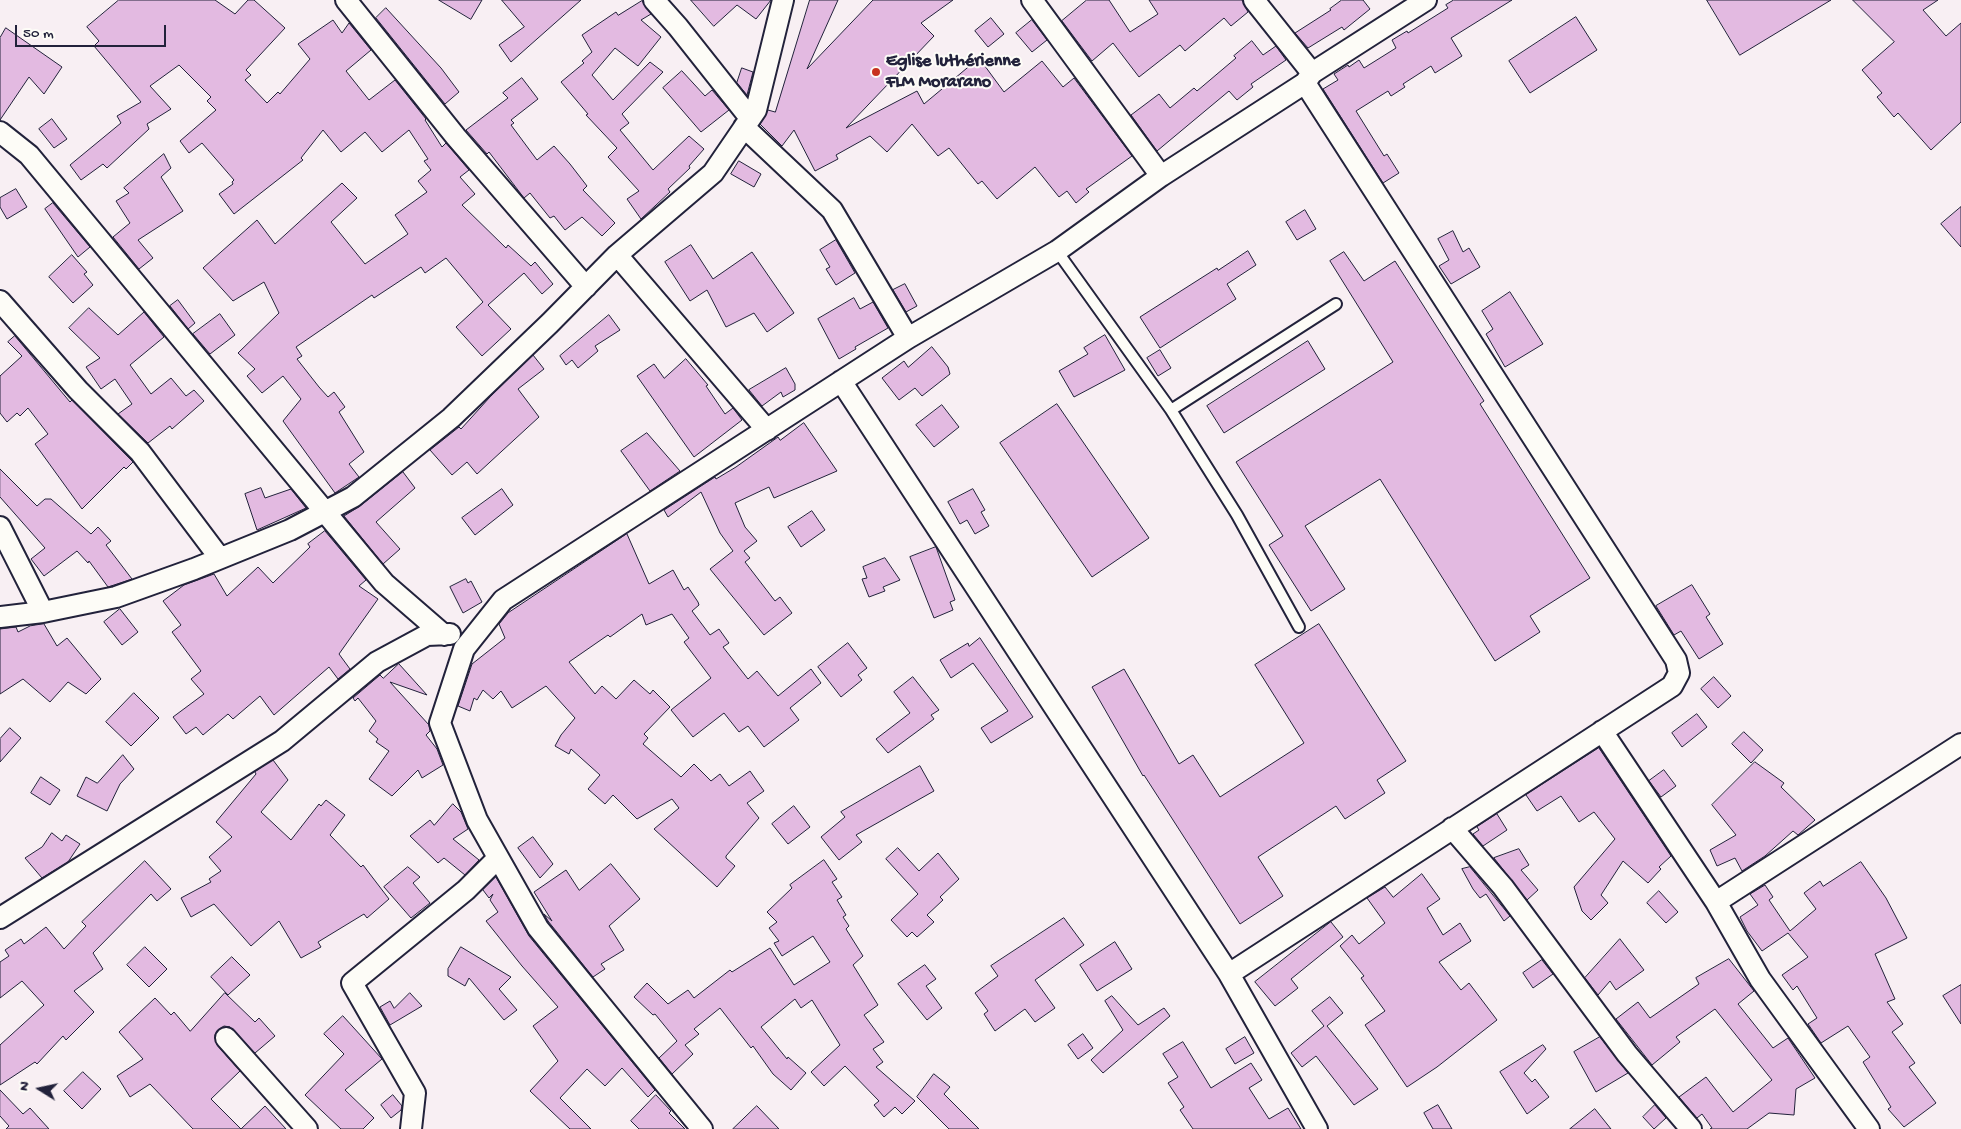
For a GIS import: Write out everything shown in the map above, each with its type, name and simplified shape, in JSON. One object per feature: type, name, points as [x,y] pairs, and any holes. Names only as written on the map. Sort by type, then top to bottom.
[{"type":"street","points":[[346,0],[456,137],[586,287]]},
{"type":"street","points":[[654,0],[678,27],[747,122],[832,210],[908,338]]},
{"type":"street","points":[[0,617],[43,612],[116,597],[194,569],[219,557],[290,530],[353,497],[451,418],[586,287],[616,255],[713,172],[756,110],[783,0]]},
{"type":"street","points":[[1032,0],[1161,176]]},
{"type":"street","points":[[1229,974],[1672,686],[1679,674],[1676,660],[1308,78],[1254,0]]},
{"type":"street","points":[[702,1129],[538,928],[477,820],[440,723],[464,650],[503,600],[908,338],[1058,251],[1161,176],[1426,0]]},
{"type":"street","points":[[0,132],[29,155],[384,583],[444,635]]},
{"type":"street","points":[[616,255],[766,430]]},
{"type":"street","points":[[0,301],[78,390],[140,452],[219,557]]},
{"type":"street","points":[[841,382],[1229,974],[1317,1129]]},
{"type":"street","points":[[0,527],[43,612]]},
{"type":"street","points":[[0,918],[282,741],[377,662],[427,635],[477,634]]},
{"type":"street","points":[[1602,731],[1716,902],[1760,979],[1869,1129]]},
{"type":"street","points":[[1716,902],[1961,744]]},
{"type":"street","points":[[1452,828],[1503,887],[1626,1054],[1691,1129]]},
{"type":"street","points":[[411,1129],[415,1093],[382,1032],[352,983],[466,890],[498,858]]},
{"type":"street","points":[[226,1038],[307,1129]]},
{"type":"lane","points":[[1058,251],[1171,410],[1238,515],[1299,627]]},
{"type":"lane","points":[[1171,410],[1336,304]]},
{"type":"building","points":[[119,0],[215,0],[235,14],[248,0],[254,0],[285,28],[246,70],[251,75],[245,80],[267,103],[278,92],[280,94],[310,59],[298,44],[333,20],[342,33],[349,23],[371,50],[346,71],[369,100],[395,80],[426,119],[442,147],[446,143],[469,170],[460,177],[475,194],[462,205],[506,248],[508,245],[531,266],[535,262],[553,284],[542,294],[524,273],[488,305],[511,329],[482,356],[456,327],[483,302],[446,258],[425,273],[421,267],[374,298],[372,295],[296,347],[302,356],[297,359],[319,387],[328,397],[334,392],[345,407],[339,412],[364,452],[349,464],[359,477],[335,493],[283,421],[301,399],[283,376],[262,393],[247,376],[255,369],[238,353],[279,313],[264,282],[233,301],[203,268],[257,220],[275,244],[342,183],[357,198],[331,222],[365,264],[408,234],[395,215],[427,192],[418,181],[431,170],[424,161],[428,159],[409,130],[382,152],[365,132],[341,152],[323,130],[301,158],[303,160],[234,214],[219,194],[233,184],[234,180],[202,143],[189,153],[180,141],[216,110],[207,101],[211,97],[179,65],[150,86],[171,109],[147,124],[149,129],[107,168],[103,164],[81,180],[70,165],[121,123],[117,116],[141,102],[94,46],[99,41],[87,27]]},
{"type":"building","points":[[439,0],[482,0],[471,19]]},
{"type":"building","points":[[502,0],[581,0],[511,62],[499,45],[524,27]]},
{"type":"building","points":[[691,0],[771,0],[756,19],[737,5],[714,26]]},
{"type":"building","points":[[810,0],[838,0],[807,69],[873,0],[953,0],[921,23],[934,36],[846,128],[917,91],[924,104],[979,58],[1004,92],[1042,61],[1063,87],[1074,78],[1132,156],[1086,189],[1089,192],[1076,203],[1067,191],[1059,197],[1035,167],[997,199],[982,181],[978,184],[949,148],[938,156],[912,124],[887,152],[870,136],[836,155],[838,159],[815,171],[794,130],[782,146],[760,124],[768,110],[775,112]]},
{"type":"building","points":[[1087,0],[1109,0],[1130,32],[1158,14],[1149,0],[1242,0],[1248,12],[1231,26],[1224,18],[1185,51],[1180,45],[1139,77],[1113,43],[1092,61],[1062,21]]},
{"type":"building","points":[[1342,0],[1363,0],[1370,9],[1344,30],[1342,27],[1308,48],[1295,33],[1331,10]]},
{"type":"building","points":[[1454,0],[1512,0],[1451,38],[1462,56],[1435,73],[1431,66],[1403,84],[1405,87],[1391,96],[1388,91],[1356,111],[1384,156],[1387,154],[1399,173],[1383,183],[1323,89],[1338,80],[1334,74],[1348,65],[1349,67],[1359,60],[1364,68],[1396,48],[1392,40],[1407,31],[1408,33],[1448,8],[1446,5]]},
{"type":"building","points":[[1707,0],[1831,0],[1740,55]]},
{"type":"building","points":[[1853,0],[1938,0],[1923,10],[1946,36],[1961,23],[1961,122],[1931,150],[1898,113],[1894,117],[1877,97],[1882,93],[1862,70],[1894,42]]},
{"type":"building","points":[[642,1],[651,14],[641,20],[661,37],[638,66],[615,48],[592,75],[613,100],[650,62],[663,72],[622,114],[629,123],[620,130],[653,170],[689,136],[704,149],[689,166],[690,168],[668,189],[670,192],[641,219],[627,199],[639,191],[608,157],[617,148],[586,115],[588,114],[561,82],[584,63],[582,61],[592,52],[582,35],[616,12],[618,15]]},
{"type":"building","points":[[386,8],[441,68],[459,92],[445,104],[376,18]]},
{"type":"building","points":[[1576,17],[1597,50],[1530,93],[1509,61]]},
{"type":"building","points":[[991,18],[1004,34],[988,47],[975,31]]},
{"type":"building","points":[[1032,20],[1047,40],[1032,52],[1016,33]]},
{"type":"building","points":[[6,28],[62,67],[44,94],[29,77],[0,120],[0,38]]},
{"type":"building","points":[[1252,41],[1263,55],[1276,46],[1286,60],[1251,84],[1253,87],[1237,100],[1229,91],[1157,151],[1131,115],[1159,94],[1170,108],[1194,88],[1197,91],[1236,58],[1234,56]]},
{"type":"building","points":[[742,68],[753,72],[747,95],[737,83]]},
{"type":"building","points":[[682,71],[705,96],[712,90],[729,110],[701,132],[663,88]]},
{"type":"building","points":[[522,78],[538,99],[511,120],[514,123],[511,125],[537,160],[554,146],[570,164],[587,186],[583,190],[615,223],[602,236],[582,217],[565,230],[554,216],[550,218],[530,193],[524,198],[489,152],[487,154],[466,130],[508,98],[503,93]]},
{"type":"building","points":[[52,119],[67,139],[54,148],[39,129]]},
{"type":"building","points":[[164,154],[171,168],[161,177],[183,211],[138,240],[153,258],[139,269],[113,237],[130,223],[116,201],[129,193],[124,188]]},
{"type":"building","points":[[739,161],[761,174],[754,187],[731,174]]},
{"type":"building","points":[[16,189],[27,207],[7,219],[0,207],[0,198]]},
{"type":"building","points":[[53,203],[90,247],[78,257],[45,209]]},
{"type":"building","points":[[1961,207],[1961,247],[1941,224]]},
{"type":"building","points":[[1305,210],[1316,229],[1297,240],[1286,222]]},
{"type":"building","points":[[1453,231],[1463,252],[1469,248],[1480,267],[1451,284],[1439,266],[1449,260],[1438,239]]},
{"type":"building","points":[[836,240],[855,273],[836,285],[826,269],[830,267],[820,250]]},
{"type":"building","points":[[691,245],[713,279],[752,252],[794,313],[767,332],[754,313],[726,327],[707,290],[690,301],[665,262]]},
{"type":"building","points":[[1248,251],[1256,265],[1227,284],[1236,299],[1160,348],[1140,317],[1217,268],[1218,270]]},
{"type":"building","points":[[1344,252],[1364,281],[1395,261],[1484,401],[1480,404],[1590,578],[1530,616],[1540,632],[1495,661],[1380,479],[1305,526],[1345,589],[1311,611],[1269,545],[1283,536],[1236,462],[1393,362],[1330,261]]},
{"type":"building","points":[[72,255],[87,272],[84,274],[93,285],[73,303],[49,277]]},
{"type":"building","points":[[905,284],[917,306],[906,312],[893,290]]},
{"type":"building","points":[[1510,292],[1543,344],[1505,367],[1486,334],[1493,329],[1482,311]]},
{"type":"building","points":[[854,298],[860,309],[873,302],[888,328],[855,347],[856,349],[839,359],[818,319]]},
{"type":"building","points":[[178,300],[195,323],[188,329],[170,306]]},
{"type":"building","points":[[89,308],[118,335],[144,312],[164,337],[130,365],[151,394],[171,378],[186,396],[194,390],[204,401],[172,429],[170,426],[148,443],[118,414],[132,404],[115,379],[101,389],[86,367],[100,358],[69,328]]},
{"type":"building","points":[[220,314],[235,335],[210,354],[193,334]]},
{"type":"building","points":[[609,315],[620,330],[595,346],[598,351],[578,368],[572,360],[566,365],[560,356]]},
{"type":"building","points":[[1105,335],[1125,370],[1074,397],[1059,371],[1088,354],[1084,348]]},
{"type":"building","points":[[15,336],[70,402],[72,400],[133,462],[126,469],[124,467],[82,509],[35,444],[48,434],[28,408],[20,416],[17,413],[7,422],[0,413],[0,376],[22,356],[8,342]]},
{"type":"building","points":[[1308,341],[1325,369],[1224,433],[1207,406]]},
{"type":"building","points":[[932,347],[948,367],[950,374],[922,396],[915,388],[899,400],[882,378],[904,361],[908,367]]},
{"type":"building","points":[[1160,350],[1171,368],[1158,376],[1147,358]]},
{"type":"building","points":[[533,355],[544,369],[518,389],[539,417],[477,474],[467,462],[452,475],[430,450],[459,427],[461,429],[490,397]]},
{"type":"building","points":[[686,359],[708,385],[706,386],[725,414],[733,408],[742,420],[694,457],[637,376],[654,364],[664,378]]},
{"type":"building","points":[[786,368],[795,384],[795,390],[783,397],[781,392],[762,406],[749,390]]},
{"type":"building","points":[[1057,404],[1149,538],[1092,577],[1000,443]]},
{"type":"building","points":[[942,405],[959,427],[934,447],[916,425]]},
{"type":"building","points":[[804,423],[837,471],[774,498],[769,487],[735,503],[745,527],[757,541],[744,551],[750,558],[745,562],[775,601],[780,597],[792,613],[764,635],[710,569],[733,551],[720,533],[701,492],[668,517],[664,510],[715,477],[716,479],[736,467],[778,437],[780,440]]},
{"type":"building","points":[[647,433],[680,471],[650,491],[621,451]]},
{"type":"building","points":[[0,469],[37,506],[45,499],[51,499],[91,534],[98,527],[111,541],[106,545],[132,579],[108,587],[89,561],[88,563],[77,551],[44,576],[31,559],[45,548],[0,497]]},
{"type":"building","points":[[403,472],[415,488],[376,522],[400,549],[383,564],[344,516],[360,506]]},
{"type":"building","points":[[261,488],[265,498],[291,489],[306,508],[257,530],[245,494]]},
{"type":"building","points":[[502,489],[513,505],[475,535],[462,518]]},
{"type":"building","points":[[973,489],[985,510],[981,512],[989,526],[975,534],[967,520],[960,524],[948,502]]},
{"type":"building","points":[[812,511],[825,530],[801,547],[788,527]]},
{"type":"building","points":[[325,531],[366,580],[359,586],[378,599],[339,654],[350,669],[338,679],[329,667],[274,715],[260,696],[233,719],[228,714],[203,735],[196,727],[186,734],[173,717],[204,694],[191,679],[201,671],[172,632],[181,625],[163,601],[184,585],[214,574],[227,596],[258,567],[273,583],[310,547],[308,544]]},
{"type":"building","points":[[627,534],[649,584],[673,570],[684,590],[688,587],[698,602],[699,605],[692,611],[710,635],[719,629],[729,643],[723,647],[748,679],[757,671],[778,696],[811,669],[821,683],[790,708],[799,720],[764,747],[748,726],[739,732],[724,713],[693,737],[671,710],[711,678],[684,642],[689,638],[672,614],[646,625],[642,614],[610,637],[608,635],[569,662],[595,694],[602,686],[616,699],[634,680],[650,694],[653,690],[670,707],[644,734],[648,738],[643,744],[681,777],[694,764],[711,781],[720,774],[729,786],[750,771],[764,791],[747,803],[759,818],[726,856],[735,866],[717,887],[654,829],[679,808],[672,799],[637,819],[613,795],[605,804],[588,789],[600,775],[571,749],[569,754],[555,746],[561,735],[575,718],[546,686],[512,708],[501,691],[493,699],[483,690],[477,700],[474,698],[470,711],[458,706],[472,664],[505,638],[499,624],[508,613]]},
{"type":"building","points":[[936,547],[955,600],[950,602],[953,610],[934,618],[910,557]]},
{"type":"building","points":[[885,558],[900,580],[883,587],[885,591],[869,597],[862,579],[867,578],[863,567]]},
{"type":"building","points":[[466,579],[468,583],[471,581],[482,602],[463,613],[450,587]]},
{"type":"building","points":[[1692,585],[1710,614],[1706,617],[1723,644],[1699,659],[1681,631],[1674,635],[1656,606]]},
{"type":"building","points":[[120,609],[138,632],[122,645],[104,622]]},
{"type":"building","points":[[44,624],[57,646],[67,638],[101,679],[86,694],[68,682],[50,702],[23,679],[0,694],[0,629],[16,627],[18,632],[30,626]]},
{"type":"building","points":[[1319,624],[1406,761],[1377,780],[1385,793],[1345,819],[1336,806],[1258,857],[1283,896],[1240,924],[1143,776],[1092,687],[1124,669],[1179,764],[1193,755],[1220,797],[1304,743],[1255,665]]},
{"type":"building","points":[[980,638],[1033,717],[991,743],[981,728],[1008,711],[973,663],[951,678],[940,660],[968,643],[969,646]]},
{"type":"building","points":[[848,643],[867,668],[858,675],[862,680],[841,697],[818,667]]},
{"type":"building","points":[[399,664],[427,695],[390,682],[429,725],[430,731],[426,735],[437,749],[443,765],[422,778],[418,770],[392,796],[369,779],[389,751],[376,742],[378,739],[369,731],[376,721],[358,698],[355,701],[353,698],[380,675],[383,678]]},
{"type":"building","points":[[913,677],[939,710],[931,715],[934,719],[888,753],[876,739],[910,713],[894,692]]},
{"type":"building","points":[[1714,677],[1731,696],[1718,708],[1701,689]]},
{"type":"building","points":[[134,693],[159,718],[131,746],[106,722]]},
{"type":"building","points":[[1697,714],[1707,727],[1682,747],[1672,733]]},
{"type":"building","points":[[10,728],[21,738],[0,762],[0,739]]},
{"type":"building","points":[[1744,732],[1763,750],[1751,763],[1732,744]]},
{"type":"building","points":[[1599,748],[1671,856],[1659,867],[1661,869],[1648,883],[1623,861],[1601,895],[1608,903],[1591,920],[1582,911],[1574,887],[1615,839],[1594,812],[1579,822],[1561,796],[1537,811],[1526,795]]},
{"type":"building","points":[[123,755],[134,769],[120,784],[107,811],[77,796],[86,777],[97,783]]},
{"type":"building","points":[[273,760],[288,780],[261,812],[291,840],[319,804],[321,806],[326,800],[345,815],[330,835],[361,867],[363,865],[389,899],[367,918],[364,914],[318,942],[321,947],[301,958],[279,921],[251,946],[214,904],[191,917],[181,898],[211,882],[209,879],[221,871],[209,857],[232,837],[216,822],[256,774],[255,772]]},
{"type":"building","points":[[1755,762],[1784,783],[1781,787],[1815,820],[1798,835],[1793,831],[1765,856],[1742,871],[1735,858],[1717,866],[1710,850],[1736,835],[1712,805]]},
{"type":"building","points":[[920,766],[934,791],[856,835],[862,842],[839,860],[821,837],[845,817],[841,812]]},
{"type":"building","points":[[1664,770],[1676,786],[1661,797],[1649,781]]},
{"type":"building","points":[[41,777],[60,790],[50,805],[31,793]]},
{"type":"building","points":[[453,804],[461,812],[468,829],[453,839],[479,860],[465,875],[444,858],[438,863],[410,836],[430,820],[434,825]]},
{"type":"building","points":[[794,806],[810,827],[788,844],[772,824]]},
{"type":"building","points":[[1497,814],[1507,830],[1483,846],[1473,834],[1479,830],[1477,827]]},
{"type":"building","points":[[52,833],[62,841],[66,835],[80,844],[68,862],[42,878],[25,858],[42,847]]},
{"type":"building","points":[[533,837],[553,864],[540,878],[518,848]]},
{"type":"building","points":[[898,848],[919,871],[938,853],[959,879],[940,897],[943,900],[927,915],[934,922],[917,937],[912,932],[907,937],[891,920],[918,894],[886,859]]},
{"type":"building","points":[[1519,849],[1529,865],[1521,870],[1538,890],[1527,900],[1494,858]]},
{"type":"building","points":[[824,860],[837,879],[832,882],[842,897],[837,900],[846,915],[843,917],[849,926],[846,929],[863,956],[853,965],[878,1005],[864,1015],[884,1042],[873,1049],[883,1062],[876,1067],[915,1101],[902,1114],[895,1107],[884,1117],[874,1105],[879,1101],[845,1066],[824,1086],[811,1072],[840,1045],[812,1000],[801,1008],[795,999],[761,1027],[787,1059],[788,1057],[806,1073],[791,1090],[773,1074],[753,1046],[751,1048],[720,1008],[694,1029],[699,1034],[685,1045],[693,1054],[672,1074],[659,1058],[677,1041],[655,1014],[653,1015],[634,997],[647,983],[668,1004],[688,990],[694,998],[730,970],[732,972],[770,948],[794,985],[830,962],[813,936],[782,956],[774,943],[779,941],[769,928],[777,922],[767,912],[792,888],[790,885]]},
{"type":"building","points":[[145,861],[171,889],[157,901],[151,894],[93,953],[103,969],[74,991],[94,1012],[66,1040],[63,1036],[37,1064],[35,1062],[0,1085],[0,1045],[44,1005],[22,981],[0,998],[0,962],[9,956],[5,950],[21,939],[24,944],[46,927],[64,949],[86,926],[82,922]]},
{"type":"building","points":[[1861,862],[1886,898],[1907,938],[1875,954],[1895,999],[1887,1002],[1903,1024],[1892,1032],[1915,1063],[1909,1067],[1936,1103],[1904,1127],[1888,1109],[1891,1107],[1863,1062],[1870,1057],[1848,1026],[1821,1043],[1808,1024],[1817,1018],[1797,986],[1793,990],[1782,975],[1808,957],[1788,933],[1762,951],[1747,931],[1740,917],[1758,905],[1750,894],[1765,885],[1773,897],[1769,900],[1790,931],[1816,909],[1804,893],[1820,881],[1823,886]]},
{"type":"building","points":[[611,864],[640,899],[609,926],[624,950],[601,964],[605,969],[593,977],[548,921],[544,914],[552,921],[534,892],[566,870],[579,890]]},
{"type":"building","points":[[408,867],[420,877],[413,883],[430,903],[411,918],[384,887]]},
{"type":"building","points":[[1470,867],[1510,916],[1504,921],[1486,894],[1480,898],[1473,889],[1462,869]]},
{"type":"building","points":[[1422,874],[1440,899],[1427,908],[1443,935],[1460,923],[1471,941],[1439,962],[1461,990],[1469,983],[1497,1020],[1437,1067],[1407,1087],[1365,1025],[1385,1011],[1361,978],[1364,976],[1340,946],[1352,935],[1359,944],[1385,923],[1367,898],[1385,887],[1393,897]]},
{"type":"building","points":[[496,877],[529,936],[655,1090],[648,1097],[622,1068],[605,1086],[587,1069],[560,1098],[591,1129],[570,1129],[530,1091],[558,1061],[533,1026],[558,1007],[486,921],[498,912],[490,900],[493,894],[489,898],[483,890]]},
{"type":"building","points":[[1659,891],[1678,912],[1666,923],[1647,903]]},
{"type":"building","points":[[1064,918],[1084,945],[1035,980],[1055,1008],[1035,1022],[1025,1009],[995,1031],[984,1014],[988,1011],[975,993],[998,976],[991,966]]},
{"type":"building","points":[[1331,922],[1343,937],[1291,979],[1298,988],[1275,1006],[1255,982]]},
{"type":"building","points":[[1620,939],[1644,970],[1616,990],[1610,981],[1598,995],[1585,978]]},
{"type":"building","points":[[1115,942],[1132,969],[1097,991],[1080,965]]},
{"type":"building","points":[[145,947],[167,969],[149,987],[127,965]]},
{"type":"building","points":[[461,947],[511,977],[499,989],[517,1010],[504,1020],[469,978],[465,986],[448,976],[448,969]]},
{"type":"building","points":[[232,957],[250,975],[228,995],[211,977]]},
{"type":"building","points":[[1729,959],[1754,991],[1738,1004],[1773,1048],[1788,1038],[1815,1078],[1796,1089],[1794,1115],[1769,1113],[1747,1129],[1710,1129],[1712,1128],[1702,1114],[1697,1118],[1679,1097],[1706,1077],[1733,1112],[1772,1080],[1715,1009],[1676,1037],[1680,1042],[1652,1065],[1616,1019],[1638,1002],[1650,1018],[1699,984],[1696,978]]},
{"type":"building","points":[[1542,960],[1553,974],[1533,988],[1523,973]]},
{"type":"building","points":[[925,965],[936,979],[926,986],[942,1008],[927,1020],[898,984]]},
{"type":"building","points":[[1961,985],[1961,1024],[1943,996]]},
{"type":"building","points":[[225,993],[255,1022],[259,1018],[275,1036],[255,1053],[230,1027],[224,1026],[215,1035],[217,1045],[240,1071],[211,1099],[241,1129],[193,1129],[150,1084],[130,1097],[117,1076],[143,1059],[119,1032],[155,998],[171,1015],[174,1012],[190,1031]]},
{"type":"building","points":[[410,993],[422,1006],[390,1025],[380,1007],[390,1001],[394,1008]]},
{"type":"building","points":[[1112,996],[1138,1025],[1164,1008],[1170,1016],[1103,1073],[1091,1060],[1123,1030],[1105,1001]]},
{"type":"building","points":[[1330,997],[1343,1013],[1327,1026],[1378,1089],[1354,1105],[1316,1056],[1302,1067],[1291,1053],[1324,1026],[1312,1011]]},
{"type":"building","points":[[343,1016],[382,1059],[345,1090],[374,1118],[363,1129],[341,1129],[305,1095],[344,1054],[324,1034]]},
{"type":"building","points":[[1083,1034],[1093,1048],[1078,1059],[1068,1045]]},
{"type":"building","points":[[1245,1037],[1254,1053],[1235,1064],[1226,1049]]},
{"type":"building","points":[[1600,1037],[1628,1073],[1596,1092],[1574,1052]]},
{"type":"building","points":[[1183,1042],[1211,1088],[1251,1063],[1262,1080],[1249,1088],[1269,1119],[1288,1108],[1301,1129],[1193,1129],[1180,1110],[1184,1107],[1168,1083],[1178,1077],[1163,1054]]},
{"type":"building","points":[[1543,1045],[1546,1049],[1524,1073],[1532,1082],[1535,1079],[1549,1097],[1527,1114],[1500,1072]]},
{"type":"building","points":[[83,1072],[101,1089],[82,1109],[64,1091]]},
{"type":"building","points":[[934,1074],[950,1087],[944,1094],[979,1129],[949,1129],[917,1097]]},
{"type":"building","points":[[0,1090],[23,1114],[30,1108],[49,1129],[6,1129],[9,1126],[0,1116]]},
{"type":"building","points":[[393,1095],[402,1106],[401,1110],[391,1118],[381,1105]]},
{"type":"building","points":[[656,1095],[671,1111],[669,1113],[685,1129],[639,1129],[631,1121]]},
{"type":"building","points":[[1438,1105],[1452,1129],[1433,1129],[1424,1113]]},
{"type":"building","points":[[1655,1105],[1666,1118],[1654,1129],[1643,1117]]},
{"type":"building","points":[[265,1106],[286,1129],[241,1129]]},
{"type":"building","points":[[757,1106],[779,1129],[733,1129]]},
{"type":"building","points":[[1595,1109],[1611,1129],[1570,1129]]},
{"type":"place","name":"Eglise luthérienne FLM Morarano","points":[[876,72]]}]
